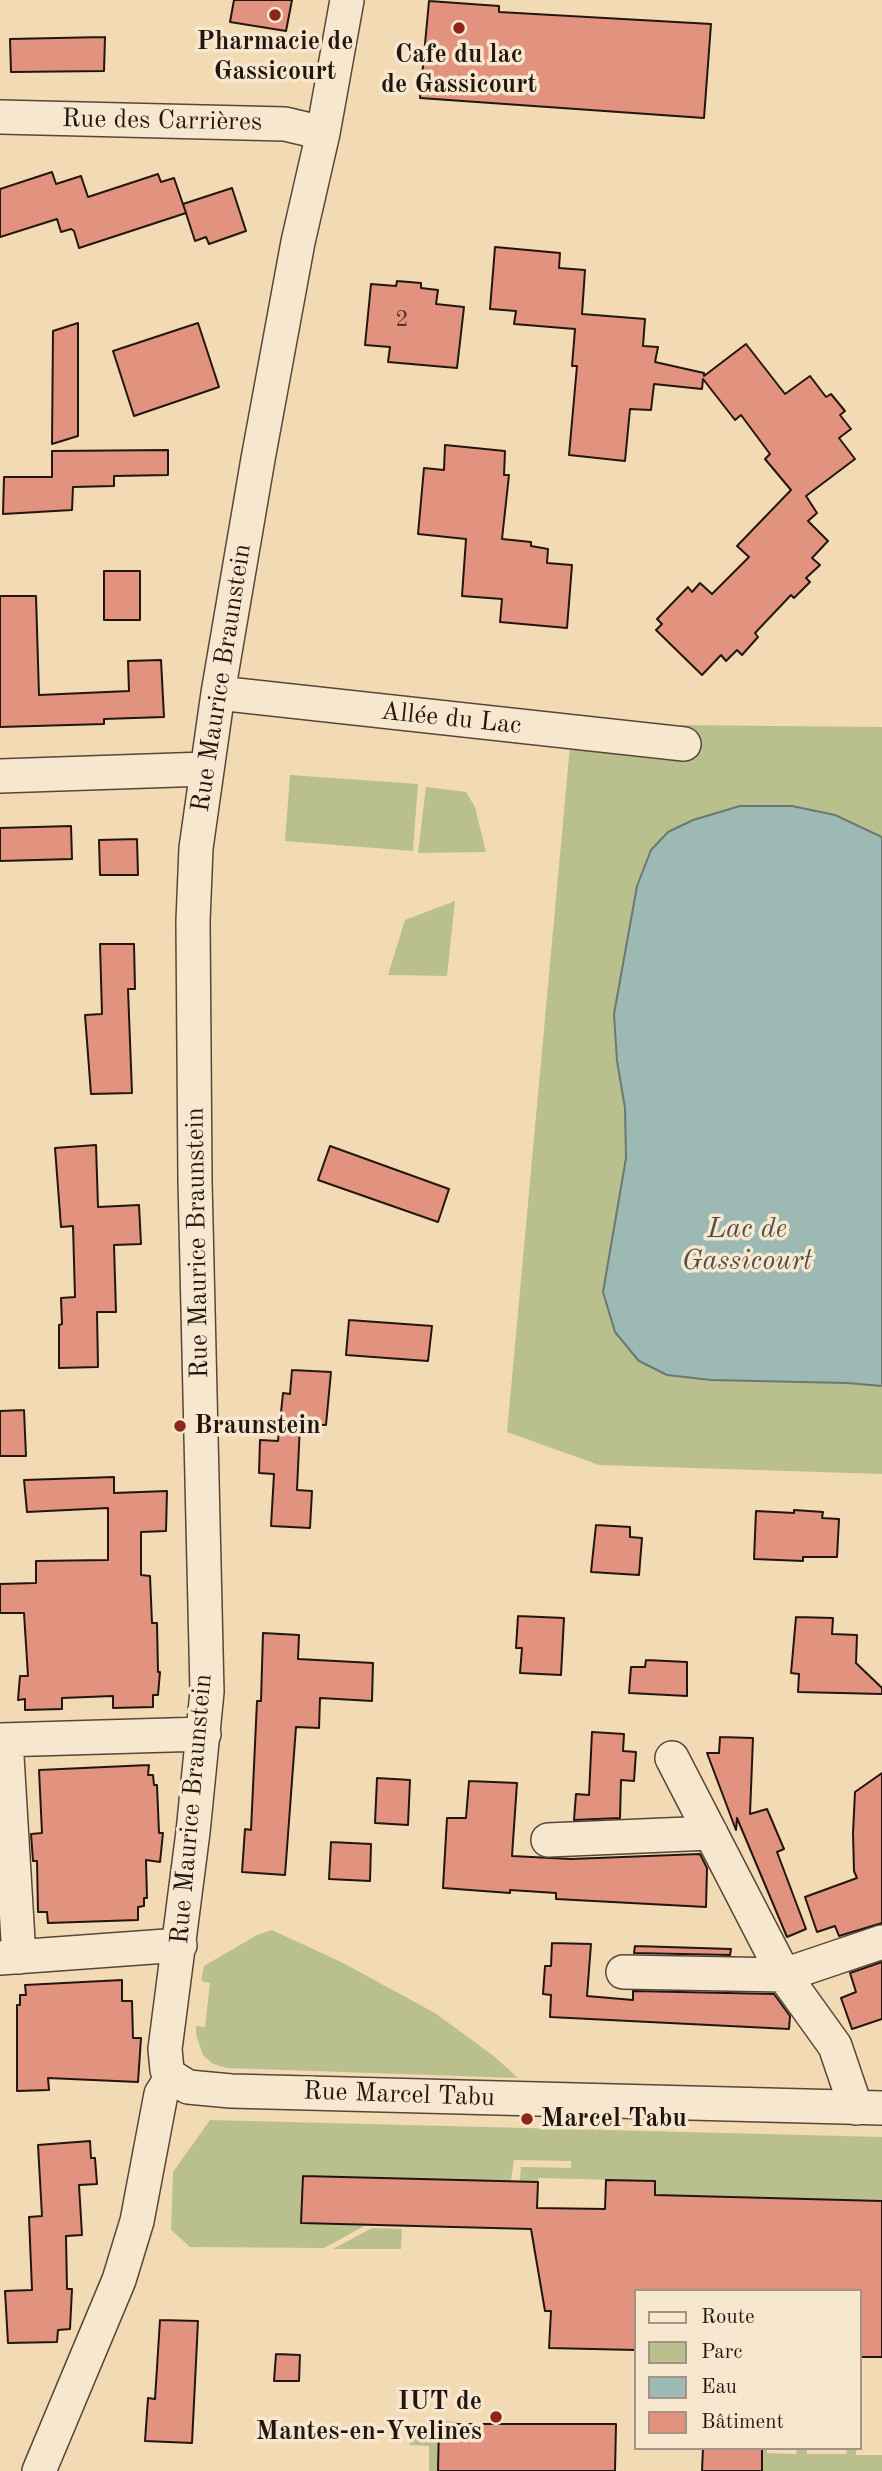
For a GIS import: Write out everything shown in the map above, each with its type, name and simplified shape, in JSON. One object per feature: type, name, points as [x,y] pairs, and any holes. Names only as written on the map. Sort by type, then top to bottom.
[{"type":"street","name":"Rue Maurice Braunstein","points":[[172,2077],[167,2070],[165,2049],[180,1945],[207,1692],[195,1181],[193,921],[196,848],[218,693],[295,256],[323,133],[347,0]]},
{"type":"street","name":"Rue des Carrières","points":[[0,117],[285,124],[323,133]]},
{"type":"street","name":"Allée du Lac","points":[[218,693],[684,744]]},
{"type":"street","points":[[0,776],[206,769]]},
{"type":"street","points":[[180,1945],[9,1957],[3,1740],[204,1734]]},
{"type":"street","points":[[672,1758],[784,1975],[835,2046],[869,2108]]},
{"type":"street","points":[[548,1839],[711,1833]]},
{"type":"street","points":[[623,1972],[784,1975],[882,1942]]},
{"type":"street","points":[[39,2471],[119,2280],[137,2221],[151,2156],[160,2094],[172,2077]]},
{"type":"street","name":"Rue Marcel Tabu","points":[[172,2077],[197,2089],[231,2091],[869,2108]]},
{"type":"green space","points":[[572,724],[882,727],[882,1474],[599,1465],[507,1432]]},
{"type":"green space","points":[[290,775],[418,784],[413,851],[285,841]]},
{"type":"green space","points":[[426,787],[466,792],[475,807],[486,852],[418,853]]},
{"type":"green space","points":[[455,901],[447,976],[388,975],[405,920]]},
{"type":"green space","points":[[272,1930],[343,1963],[435,2013],[495,2057],[518,2078],[227,2068],[213,2064],[203,2055],[196,2035],[196,2026],[205,2027],[210,1983],[201,1981],[204,1966],[257,1935]]},
{"type":"green space","points":[[210,2120],[882,2137],[882,2201],[655,2195],[655,2181],[538,2178],[538,2182],[520,2181],[521,2167],[571,2168],[571,2161],[514,2160],[511,2181],[303,2176],[301,2223],[368,2224],[324,2248],[190,2247],[171,2230],[173,2172]]},
{"type":"green space","points":[[372,2228],[402,2229],[401,2249],[333,2249]]},
{"type":"green space","points":[[440,2420],[460,2423],[439,2424],[438,2471],[429,2471],[429,2446],[409,2445],[419,2428]]},
{"type":"green space","points":[[762,2450],[767,2450],[767,2453],[796,2454],[797,2450],[807,2450],[807,2454],[846,2454],[847,2450],[856,2450],[856,2455],[882,2455],[882,2471],[762,2471]]},
{"type":"water","name":"Lac de Gassicourt","points":[[740,806],[792,806],[835,815],[882,837],[882,1386],[711,1380],[667,1375],[639,1361],[615,1332],[603,1292],[626,1158],[625,1108],[617,1061],[614,1014],[637,886],[651,850],[668,832],[693,820]]},
{"type":"building","points":[[234,0],[292,0],[286,31],[230,22]]},
{"type":"building","points":[[429,1],[499,6],[499,12],[711,24],[704,118],[420,98]]},
{"type":"building","points":[[105,37],[104,71],[11,72],[10,39]]},
{"type":"building","points":[[52,172],[56,184],[81,176],[88,197],[158,174],[161,182],[174,178],[186,213],[79,248],[74,231],[71,229],[61,232],[57,219],[0,237],[0,189]]},
{"type":"building","points":[[232,188],[246,231],[209,244],[206,237],[195,241],[183,204]]},
{"type":"building","points":[[495,247],[560,253],[559,268],[585,270],[582,314],[645,319],[643,346],[658,347],[655,362],[704,373],[704,376],[746,344],[785,394],[810,376],[826,397],[831,394],[845,411],[840,415],[851,429],[839,438],[855,459],[806,496],[817,513],[808,521],[828,541],[812,558],[820,565],[806,578],[810,582],[794,598],[791,595],[755,633],[758,637],[742,655],[737,650],[726,661],[721,655],[702,675],[656,630],[662,624],[657,619],[688,587],[692,592],[700,583],[712,594],[749,557],[737,546],[791,490],[765,459],[770,454],[741,415],[735,420],[703,379],[702,389],[654,384],[651,410],[630,409],[625,461],[569,455],[577,366],[572,366],[575,329],[514,324],[516,311],[490,309]]},
{"type":"building","points":[[397,281],[421,283],[421,288],[438,290],[436,304],[464,307],[457,368],[388,362],[390,347],[365,345],[371,284],[396,286]]},
{"type":"building","points":[[78,323],[78,436],[52,444],[53,331]]},
{"type":"building","points":[[198,323],[219,387],[134,416],[113,351]]},
{"type":"building","points":[[445,445],[505,451],[504,475],[509,475],[502,539],[531,542],[531,546],[548,549],[547,563],[572,565],[567,628],[500,622],[502,599],[462,596],[466,539],[418,534],[424,468],[444,470]]},
{"type":"building","points":[[168,450],[168,475],[114,476],[114,486],[73,487],[72,510],[3,514],[4,477],[52,477],[52,451]]},
{"type":"building","points":[[104,571],[140,571],[140,620],[104,620]]},
{"type":"building","points":[[0,596],[36,596],[39,695],[129,691],[128,661],[161,660],[164,717],[104,719],[104,724],[0,727]]},
{"type":"building","points":[[71,826],[72,859],[0,861],[0,828]]},
{"type":"building","points":[[137,839],[138,875],[100,875],[99,840]]},
{"type":"building","points":[[100,944],[134,944],[135,989],[128,989],[132,1093],[91,1094],[85,1015],[102,1014]]},
{"type":"building","points":[[96,1145],[98,1207],[139,1205],[141,1244],[114,1245],[116,1312],[97,1312],[98,1367],[59,1368],[61,1298],[75,1297],[73,1226],[61,1227],[55,1148]]},
{"type":"building","points":[[330,1146],[449,1189],[438,1222],[318,1180]]},
{"type":"building","points":[[349,1320],[432,1326],[428,1361],[346,1355]]},
{"type":"building","points":[[292,1370],[331,1372],[326,1425],[300,1424],[297,1490],[312,1491],[310,1528],[271,1526],[274,1474],[259,1473],[260,1440],[278,1441],[283,1393],[290,1394]]},
{"type":"building","points":[[24,1410],[26,1456],[0,1456],[0,1411]]},
{"type":"building","points":[[114,1477],[114,1493],[167,1491],[166,1531],[141,1532],[141,1575],[150,1576],[152,1623],[157,1623],[160,1672],[158,1695],[153,1695],[153,1707],[113,1708],[113,1696],[62,1698],[62,1709],[25,1710],[25,1699],[18,1700],[20,1676],[28,1676],[24,1613],[0,1613],[0,1584],[36,1583],[36,1561],[108,1560],[108,1508],[27,1512],[24,1480]]},
{"type":"building","points":[[794,1510],[823,1512],[822,1518],[839,1519],[837,1557],[803,1557],[803,1561],[754,1559],[756,1511],[794,1513]]},
{"type":"building","points":[[596,1525],[630,1527],[630,1537],[642,1538],[639,1575],[591,1572]]},
{"type":"building","points":[[518,1616],[564,1618],[561,1675],[520,1673],[522,1648],[516,1648]]},
{"type":"building","points":[[796,1617],[833,1618],[832,1634],[857,1635],[856,1663],[882,1688],[882,1694],[798,1692],[799,1674],[791,1673]]},
{"type":"building","points":[[263,1633],[299,1635],[298,1659],[373,1663],[372,1701],[320,1698],[319,1728],[296,1727],[285,1875],[242,1872],[245,1829],[251,1830],[257,1701],[261,1701]]},
{"type":"building","points":[[646,1660],[687,1662],[687,1696],[629,1693],[631,1667],[645,1667]]},
{"type":"building","points":[[592,1732],[624,1734],[623,1751],[636,1752],[634,1781],[621,1780],[620,1818],[574,1820],[576,1794],[589,1795]]},
{"type":"building","points":[[720,1737],[753,1738],[750,1814],[767,1809],[784,1849],[777,1852],[806,1929],[787,1937],[737,1818],[736,1830],[707,1753],[719,1753]]},
{"type":"building","points":[[149,1765],[148,1775],[153,1775],[154,1785],[157,1785],[159,1833],[163,1833],[160,1862],[146,1860],[147,1898],[144,1898],[144,1906],[138,1907],[138,1920],[48,1923],[47,1912],[38,1912],[37,1861],[33,1861],[31,1834],[42,1833],[39,1770]]},
{"type":"building","points":[[882,1773],[882,1923],[839,1936],[835,1926],[817,1932],[805,1897],[857,1878],[854,1871],[853,1833],[855,1792]]},
{"type":"building","points":[[377,1778],[410,1780],[408,1825],[375,1823]]},
{"type":"building","points":[[469,1781],[517,1783],[512,1856],[571,1859],[700,1854],[707,1868],[706,1907],[556,1899],[556,1893],[443,1888],[447,1818],[466,1818]]},
{"type":"building","points":[[331,1842],[371,1844],[370,1881],[329,1879]]},
{"type":"building","points":[[552,1943],[591,1944],[587,1996],[633,2000],[633,1991],[774,1994],[790,2016],[789,2029],[550,2017],[551,1995],[543,1994],[545,1966],[551,1966]]},
{"type":"building","points":[[635,1946],[731,1949],[730,1955],[634,1953]]},
{"type":"building","points":[[882,1962],[882,2019],[852,2029],[841,1998],[856,1992],[850,1973]]},
{"type":"building","points":[[122,1980],[122,2001],[132,2001],[133,2038],[141,2038],[138,2082],[48,2078],[49,2090],[17,2091],[17,2005],[20,2005],[20,1995],[26,1995],[25,1985]]},
{"type":"building","points":[[90,2141],[91,2158],[95,2158],[97,2184],[79,2185],[82,2235],[66,2236],[67,2289],[72,2289],[70,2329],[58,2330],[57,2342],[8,2343],[5,2291],[32,2290],[29,2217],[42,2216],[38,2145]]},
{"type":"building","points":[[303,2176],[538,2182],[537,2208],[605,2209],[606,2180],[655,2181],[655,2195],[882,2201],[882,2357],[861,2357],[861,2289],[634,2289],[634,2350],[549,2348],[551,2311],[545,2311],[531,2229],[301,2223]]},
{"type":"building","points":[[160,2320],[198,2321],[192,2443],[145,2441],[148,2398],[155,2399]]},
{"type":"building","points":[[276,2354],[300,2355],[299,2381],[274,2381]]},
{"type":"building","points":[[439,2424],[616,2424],[615,2471],[438,2471]]},
{"type":"building","points":[[703,2450],[762,2450],[762,2471],[702,2471]]},
{"type":"place","name":"Pharmacie de Gassicourt","points":[[275,15]]},
{"type":"place","name":"Cafe du lac de Gassicourt","points":[[459,28]]},
{"type":"place","name":"Braunstein","points":[[180,1426]]},
{"type":"place","name":"Marcel Tabu","points":[[527,2119]]},
{"type":"place","name":"IUT de Mantes-en-Yvelines","points":[[496,2417]]}]
